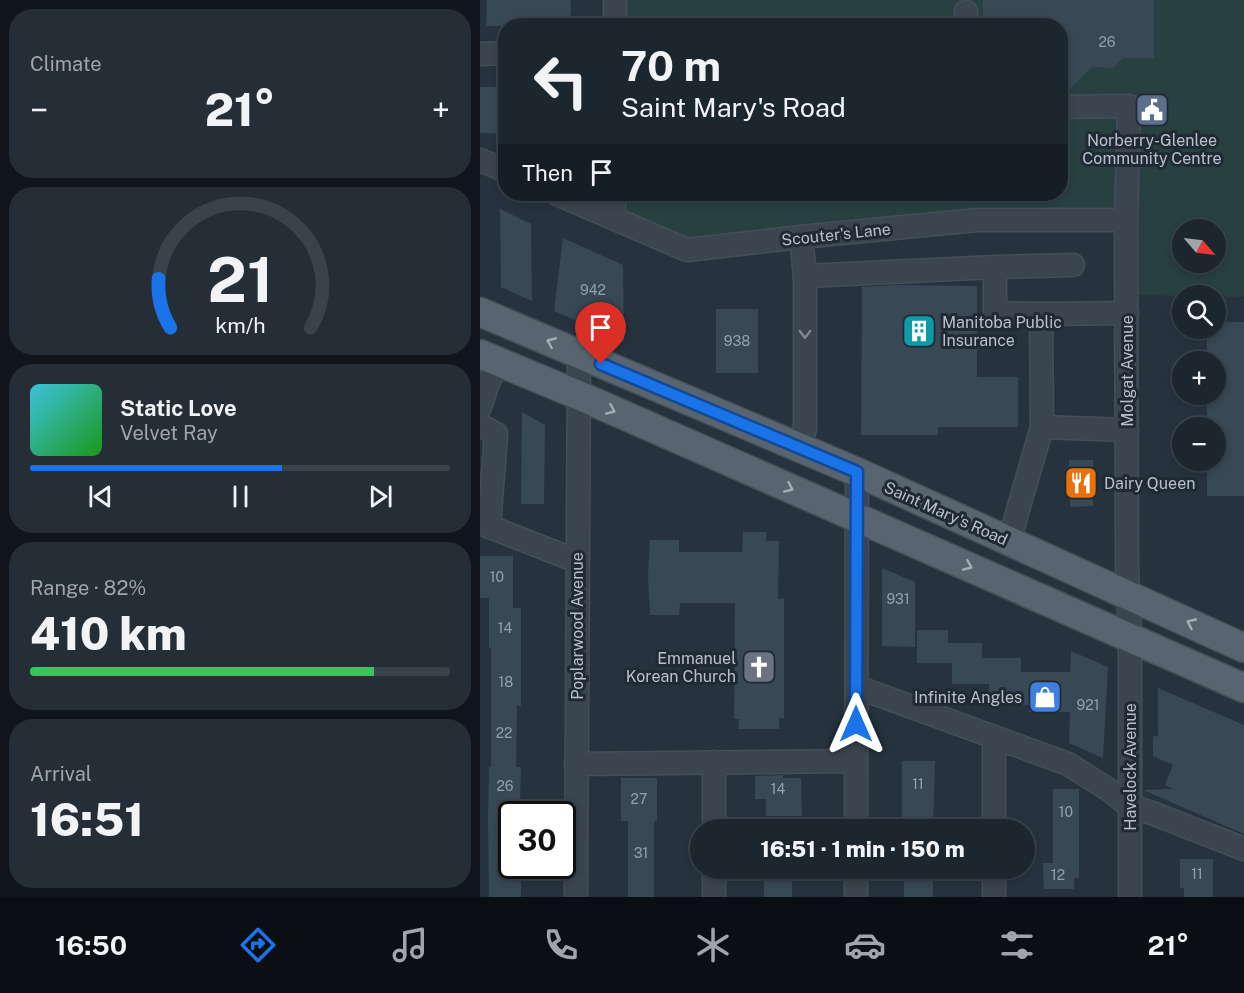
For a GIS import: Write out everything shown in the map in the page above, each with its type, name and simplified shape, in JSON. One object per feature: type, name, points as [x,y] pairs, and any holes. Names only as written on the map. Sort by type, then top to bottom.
[{"type":"main road","name":"Saint Mary's Road","points":[[480,312],[857,472],[1244,648]]},
{"type":"main road","points":[[487,371],[578,395],[1244,688]]},
{"type":"street","points":[[615,0],[615,18]]},
{"type":"street","points":[[480,54],[498,53]]},
{"type":"street","name":"Molgat Avenue","points":[[1068,107],[1129,105],[1126,220],[1127,594],[1130,637]]},
{"type":"street","points":[[480,160],[498,168]]},
{"type":"street","name":"Scouter's Lane","points":[[574,201],[687,250],[977,220],[1126,220]]},
{"type":"street","points":[[614,201],[614,218]]},
{"type":"street","points":[[797,447],[805,429],[805,276],[801,237]]},
{"type":"street","points":[[805,276],[1073,265]]},
{"type":"street","points":[[995,267],[995,314],[1127,314]]},
{"type":"street","points":[[1009,541],[1042,427],[1041,314]]},
{"type":"street","name":"Poplarwood Avenue","points":[[576,897],[579,354]]},
{"type":"street","points":[[480,407],[487,371]]},
{"type":"street","points":[[480,425],[496,434],[484,525],[577,561]]},
{"type":"street","points":[[1042,427],[1127,430]]},
{"type":"street","points":[[856,819],[857,472]]},
{"type":"street","name":"Havelock Avenue","points":[[1130,637],[1130,897]]},
{"type":"street","points":[[857,687],[1068,764],[1130,806],[1244,849]]},
{"type":"street","points":[[994,737],[994,819]]},
{"type":"street","points":[[576,764],[856,761]]},
{"type":"street","points":[[714,762],[714,819]]},
{"type":"street","points":[[714,879],[714,897]]},
{"type":"street","points":[[856,879],[856,897]]},
{"type":"street","points":[[994,879],[994,897]]},
{"type":"green space","name":"Norberry-Glenlee Community Centre","points":[[619,0],[1244,0],[1244,297],[1226,297],[1226,285],[1172,285],[1172,296],[1133,295],[1132,217],[688,244],[619,212],[619,201],[1068,201],[1068,18],[619,18]]},
{"type":"building","points":[[487,0],[571,0],[570,18],[498,18],[498,26],[486,26]]},
{"type":"building","points":[[983,0],[1154,0],[1154,58],[1123,58],[1113,68],[1092,67],[1068,91],[1068,18],[983,18]]},
{"type":"building","points":[[480,87],[498,87],[498,134],[480,133]]},
{"type":"building","points":[[500,209],[531,224],[532,301],[501,287]]},
{"type":"building","points":[[563,238],[623,265],[624,342],[554,311]]},
{"type":"building","name":"Manitoba Public Insurance","points":[[977,286],[977,377],[1018,377],[1018,427],[938,427],[938,435],[861,435],[862,287]]},
{"type":"building","points":[[716,309],[758,309],[758,373],[716,373]]},
{"type":"building","points":[[1226,322],[1244,322],[1244,496],[1207,496],[1207,471],[1226,471],[1226,417],[1207,417],[1207,405],[1226,405],[1226,351],[1207,351],[1207,339],[1226,339]]},
{"type":"building","points":[[522,412],[545,425],[544,504],[521,504]]},
{"type":"building","name":"Dairy Queen","points":[[1069,460],[1093,460],[1093,506],[1070,507]]},
{"type":"building","name":"Emmanuel Korean Church","points":[[743,532],[766,532],[766,541],[779,541],[778,599],[784,598],[784,718],[779,718],[779,729],[738,729],[739,719],[734,719],[735,603],[680,603],[679,615],[650,615],[648,576],[650,540],[679,540],[679,552],[742,552]]},
{"type":"building","points":[[480,556],[513,556],[513,608],[521,608],[521,706],[517,706],[516,767],[521,767],[520,801],[498,801],[498,879],[521,879],[521,897],[489,897],[491,648],[489,648],[489,598],[480,598]]},
{"type":"building","points":[[882,568],[915,582],[915,647],[882,646]]},
{"type":"building","points":[[917,630],[948,630],[948,643],[982,643],[982,658],[1021,658],[1021,672],[1070,672],[1071,651],[1108,667],[1103,758],[1069,743],[1070,712],[1029,712],[1029,705],[989,705],[989,684],[952,684],[952,663],[917,663]]},
{"type":"building","points":[[1158,688],[1244,725],[1244,834],[1143,790],[1173,789],[1165,785],[1173,765],[1153,756],[1153,735],[1158,737]]},
{"type":"building","points":[[902,761],[935,761],[933,819],[902,819]]},
{"type":"building","points":[[783,775],[783,778],[801,778],[802,816],[766,816],[766,799],[755,799],[755,776]]},
{"type":"building","points":[[621,778],[657,778],[657,821],[654,821],[654,897],[628,897],[628,821],[621,821]]},
{"type":"building","points":[[1053,789],[1079,789],[1079,878],[1074,878],[1074,889],[1044,889],[1043,863],[1053,863]]},
{"type":"building","points":[[1180,859],[1213,859],[1213,897],[1184,897],[1184,888],[1180,888]]},
{"type":"building","points":[[764,879],[792,879],[792,897],[764,897]]},
{"type":"building","points":[[904,879],[933,879],[933,897],[904,897]]},
{"type":"place","name":"Norberry-Glenlee Community Centre","points":[[1152,110]]},
{"type":"place","name":"Manitoba Public Insurance","points":[[919,331]]},
{"type":"place","name":"Dairy Queen","points":[[1081,483]]},
{"type":"place","name":"Emmanuel Korean Church","points":[[759,667]]},
{"type":"place","name":"Infinite Angles","points":[[1045,697]]},
{"type":"route","points":[[601,364],[857,472],[856,724]]}]
